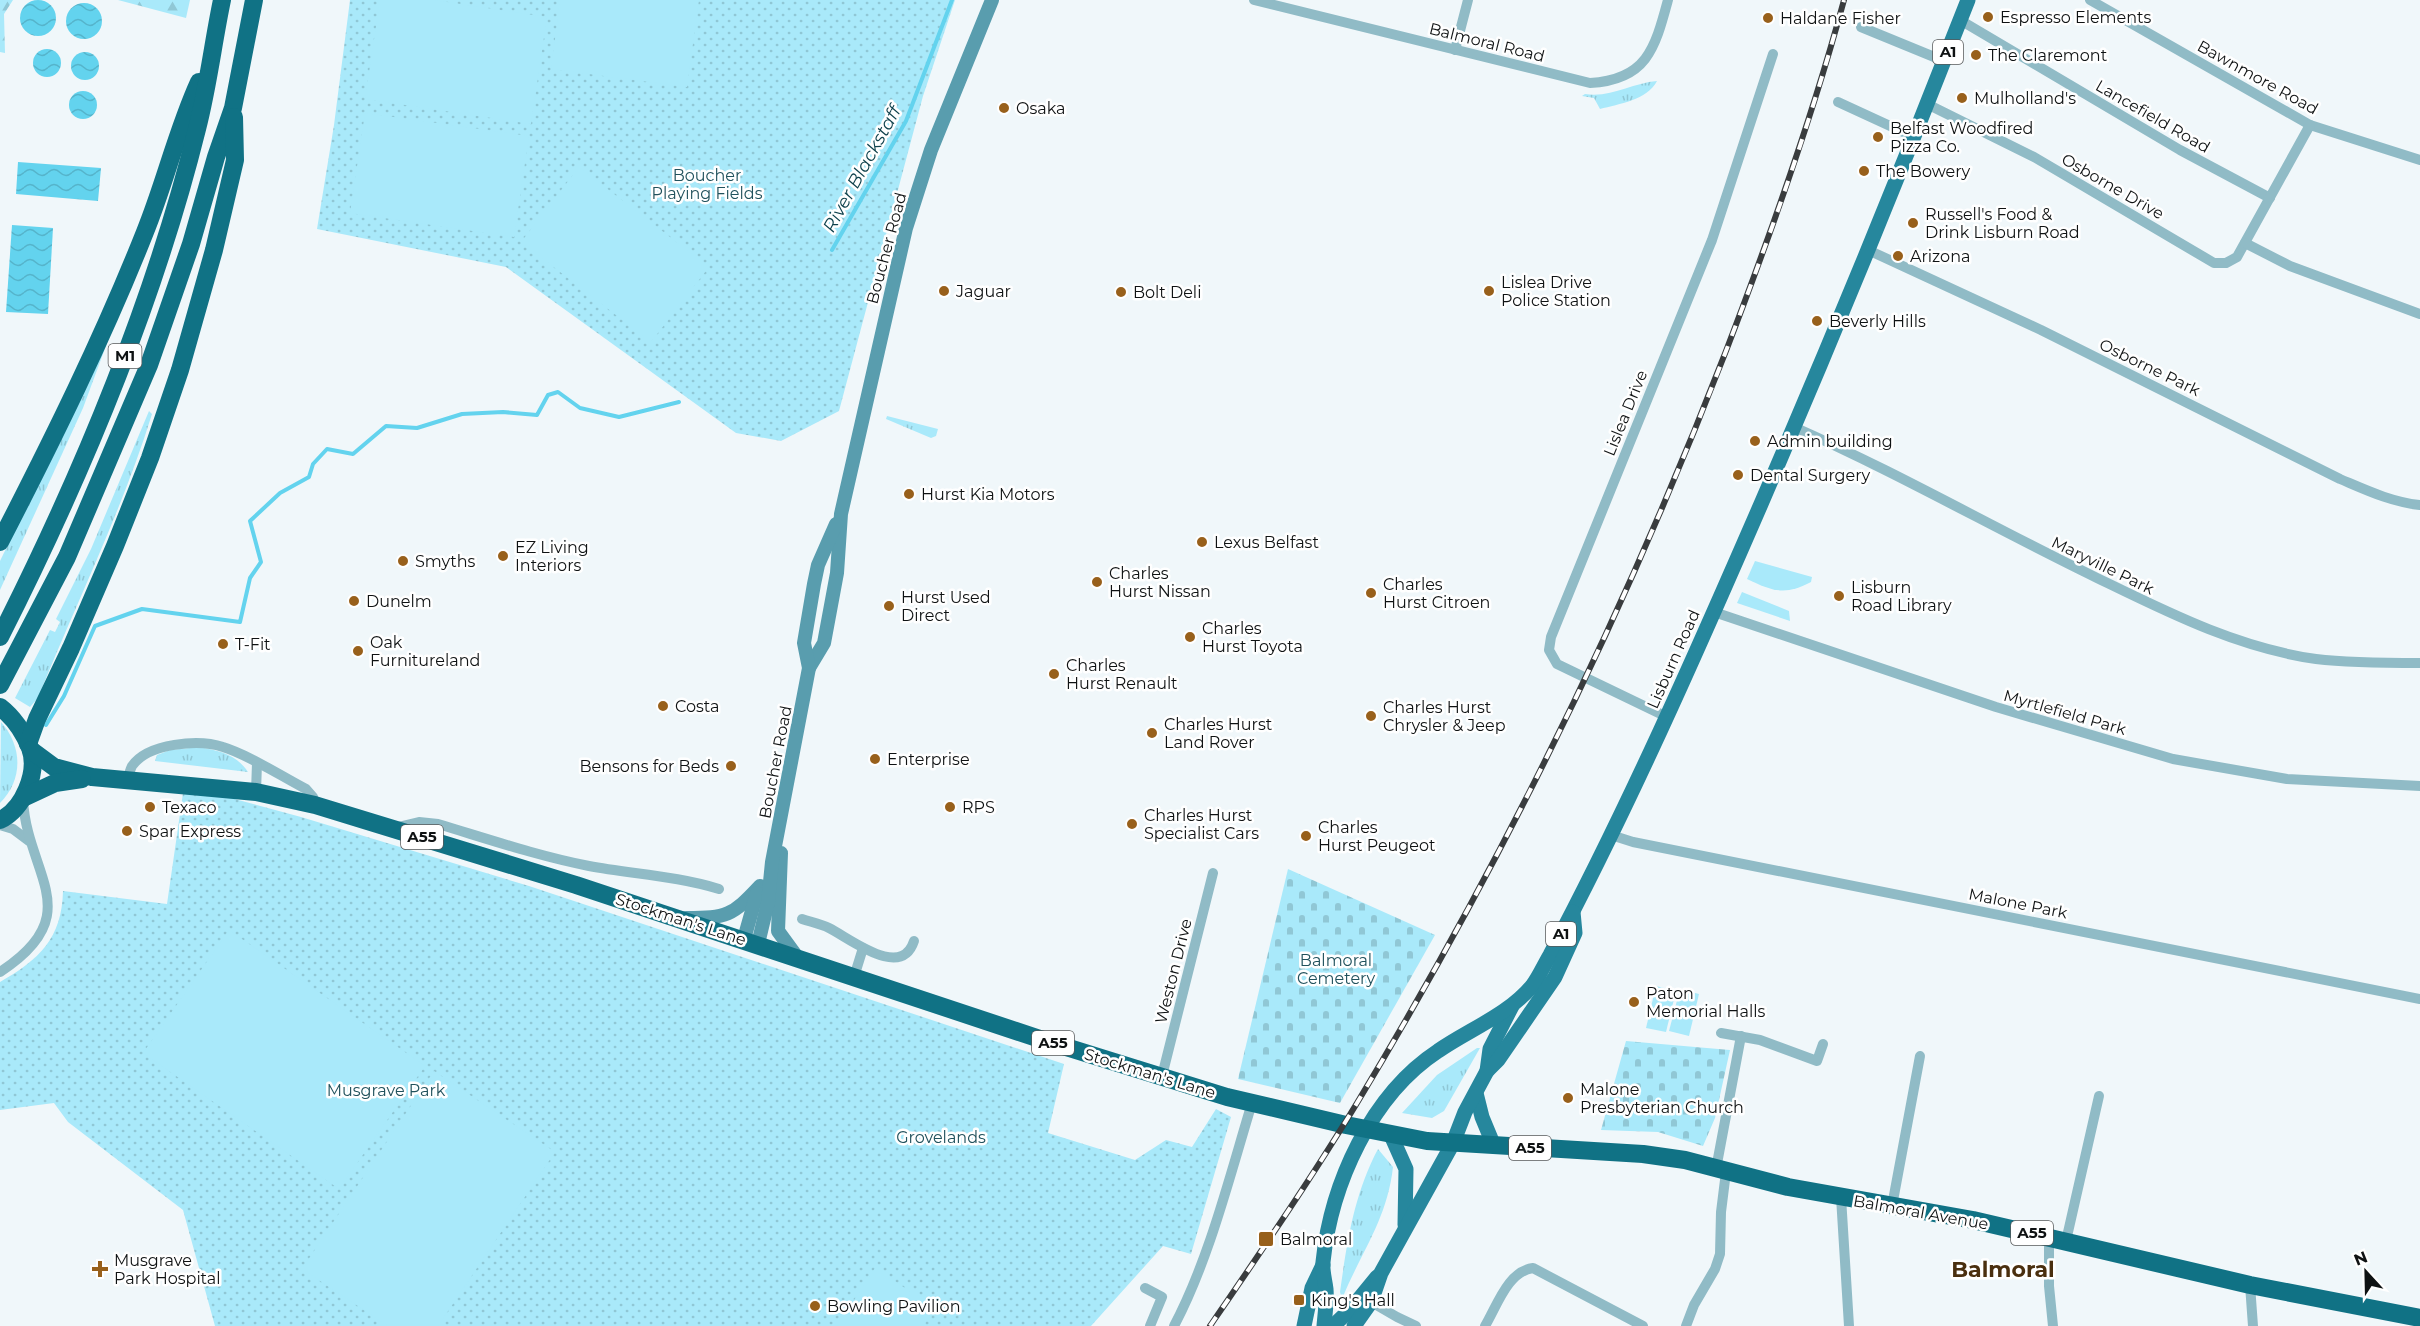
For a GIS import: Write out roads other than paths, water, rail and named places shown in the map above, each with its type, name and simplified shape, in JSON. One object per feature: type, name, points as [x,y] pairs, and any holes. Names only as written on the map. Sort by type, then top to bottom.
[{"type":"highway","name":"M1","points":[[0,637],[65,503],[131,339],[172,220],[198,127],[222,0]]},
{"type":"highway","name":"M1","points":[[0,685],[67,556],[149,365],[191,244],[216,157],[234,108],[254,0]]},
{"type":"highway","name":"M1","points":[[0,542],[118,297],[149,222],[187,107],[209,60]]},
{"type":"highway","name":"M1","points":[[30,747],[37,719],[71,648],[137,491],[180,370],[214,250],[236,160],[234,108]]},
{"type":"highway","name":"A55","points":[[0,707],[11,717],[30,747]]},
{"type":"highway","name":"Stockman's Lane","points":[[30,747],[54,767],[92,777],[256,792],[315,806],[576,885],[751,941],[1037,1038],[1252,1103],[1427,1141],[1453,1143]]},
{"type":"highway","points":[[24,798],[31,767],[30,747]]},
{"type":"highway","name":"Stockman's Lane","points":[[24,798],[55,783],[92,777]]},
{"type":"highway","name":"A55","points":[[0,820],[5,818],[24,798]]},
{"type":"highway","name":"Balmoral Avenue","points":[[1453,1143],[1643,1154],[1685,1160],[1841,1197],[1973,1220],[2250,1285],[2420,1318]]},
{"type":"main road","name":"Lisburn Road","points":[[1304,1326],[1312,1288],[1323,1265],[1340,1187],[1359,1145],[1381,1109],[1400,1084],[1435,1052],[1514,1003],[1536,980],[1573,912],[1667,717],[1714,612],[1868,250],[1968,0]]},
{"type":"main road","name":"A1","points":[[1354,1326],[1365,1299],[1453,1143],[1465,1112],[1487,1071],[1498,1060],[1555,976],[1575,933],[1573,912]]},
{"type":"main road","name":"A1","points":[[1487,1071],[1490,1049],[1514,1003]]},
{"type":"main road","points":[[1476,1093],[1482,1117],[1494,1146]]},
{"type":"main road","points":[[1390,1133],[1406,1169],[1405,1228]]},
{"type":"main road","name":"Lisburn Road","points":[[1323,1265],[1326,1291],[1324,1326]]},
{"type":"main road","name":"A1","points":[[1333,1326],[1365,1299]]},
{"type":"street","name":"Boucher Road","points":[[809,668],[824,644],[837,573],[841,514],[906,228],[934,142],[992,0]]},
{"type":"street","name":"Balmoral Road","points":[[1254,0],[1590,83],[1607,82],[1636,70],[1656,43],[1668,0]]},
{"type":"street","points":[[1455,50],[1468,0]]},
{"type":"street","name":"Bawnmore Road","points":[[2090,0],[2310,125],[2420,160]]},
{"type":"street","name":"Lancefield Road","points":[[1960,20],[2180,150],[2270,198]]},
{"type":"street","points":[[1861,27],[1944,61]]},
{"type":"street","name":"Lislea Drive","points":[[1667,717],[1557,664],[1549,650],[1551,637],[1712,240],[1773,54]]},
{"type":"street","points":[[1838,102],[1914,137]]},
{"type":"street","name":"Osborne Drive","points":[[1927,104],[2034,157],[2214,263],[2226,263],[2237,257],[2310,125]]},
{"type":"street","points":[[2245,243],[2290,266],[2420,314]]},
{"type":"street","name":"Osborne Park","points":[[1868,250],[2041,330],[2340,479],[2405,504],[2420,505]]},
{"type":"street","name":"Maryville Park","points":[[1794,427],[2193,624],[2258,645],[2315,658],[2373,663],[2420,663]]},
{"type":"street","name":"Boucher Road","points":[[751,941],[768,902],[772,862],[809,668],[804,643],[818,565],[841,514]]},
{"type":"street","name":"Myrtlefield Park","points":[[1714,612],[1996,707],[2173,759],[2287,779],[2420,786]]},
{"type":"street","points":[[127,779],[133,765],[160,748],[189,742],[222,746],[306,789],[313,797],[315,806]]},
{"type":"street","points":[[256,792],[257,764]]},
{"type":"street","points":[[0,972],[29,950],[46,919],[48,898],[41,868],[29,841],[25,824],[24,798]]},
{"type":"street","name":"Stockman's Lane","points":[[392,828],[419,822],[438,824],[552,858],[589,866],[679,879],[719,889]]},
{"type":"street","points":[[781,824],[781,900],[778,931],[797,957]]},
{"type":"street","points":[[0,825],[13,829],[29,841]]},
{"type":"street","name":"Malone Park","points":[[1611,835],[1633,842],[2420,999]]},
{"type":"street","name":"Boucher Road","points":[[751,941],[760,886],[772,862]]},
{"type":"street","points":[[576,885],[589,866]]},
{"type":"street","name":"Weston Drive","points":[[1162,1076],[1213,873]]},
{"type":"street","points":[[678,919],[723,916],[742,904],[760,886]]},
{"type":"street","points":[[802,919],[830,928],[863,948],[893,958],[904,956],[911,951],[914,941]]},
{"type":"street","points":[[854,977],[863,948]]},
{"type":"street","points":[[1721,1033],[1760,1040],[1818,1060],[1823,1044]]},
{"type":"street","points":[[1686,1326],[1694,1305],[1715,1269],[1720,1254],[1721,1170],[1741,1036]]},
{"type":"street","points":[[1892,1206],[1920,1056]]},
{"type":"street","points":[[2053,1326],[2049,1286],[2058,1239],[2099,1096]]},
{"type":"street","points":[[1174,1326],[1196,1280],[1252,1103]]},
{"type":"street","points":[[1841,1197],[1849,1326]]},
{"type":"street","points":[[1485,1326],[1515,1275],[1524,1269],[1533,1268],[1643,1326]]},
{"type":"street","points":[[2250,1285],[2253,1326]]},
{"type":"street","points":[[1145,1288],[1162,1297],[1150,1326]]},
{"type":"street","points":[[1365,1299],[1416,1326]]},
{"type":"water","points":[[38,0],[51,5],[56,18],[51,31],[38,36],[25,31],[20,18],[25,5]]},
{"type":"water","points":[[84,3],[97,8],[102,21],[97,34],[84,39],[71,34],[66,21],[71,8]]},
{"type":"water","points":[[47,49],[57,53],[61,63],[57,73],[47,77],[37,73],[33,63],[37,53]]},
{"type":"water","points":[[85,52],[95,56],[99,66],[95,76],[85,80],[75,76],[71,66],[75,56]]},
{"type":"water","points":[[83,91],[93,95],[97,105],[93,115],[83,119],[73,115],[69,105],[73,95]]},
{"type":"water","points":[[18,162],[101,168],[98,201],[16,194]]},
{"type":"water","points":[[12,225],[53,228],[48,314],[6,312]]},
{"type":"waterway","name":"River Blackstaff","points":[[832,250],[906,121],[952,0]]},
{"type":"waterway","name":"River Blackstaff","points":[[46,725],[64,696],[95,626],[142,609],[240,622],[250,578],[261,562],[250,521],[280,493],[309,477],[313,464],[327,449],[353,454],[386,426],[417,428],[462,414],[503,412],[537,415],[548,395],[558,392],[580,408],[619,417],[679,402]]},
{"type":"railway","points":[[1210,1326],[1303,1188],[1410,1013],[1510,829],[1603,641],[1646,545],[1726,351],[1790,177],[1844,0]]},
{"type":"place","name":"Espresso Elements","points":[[1988,17]]},
{"type":"place","name":"Haldane Fisher","points":[[1768,18]]},
{"type":"place","name":"The Claremont","points":[[1976,55]]},
{"type":"place","name":"Mulholland's","points":[[1962,98]]},
{"type":"place","name":"Osaka","points":[[1004,108]]},
{"type":"place","name":"Belfast Woodfired Pizza Co.","points":[[1878,137]]},
{"type":"place","name":"The Bowery","points":[[1864,171]]},
{"type":"place","name":"Russell's Food & Drink Lisburn Road","points":[[1913,223]]},
{"type":"place","name":"Arizona","points":[[1898,256]]},
{"type":"place","name":"Jaguar","points":[[944,291]]},
{"type":"place","name":"Lislea Drive Police Station","points":[[1489,291]]},
{"type":"place","name":"Bolt Deli","points":[[1121,292]]},
{"type":"place","name":"Beverly Hills","points":[[1817,321]]},
{"type":"place","name":"Admin building","points":[[1755,441]]},
{"type":"place","name":"Dental Surgery","points":[[1738,475]]},
{"type":"place","name":"Hurst Kia Motors","points":[[909,494]]},
{"type":"place","name":"Lexus Belfast","points":[[1202,542]]},
{"type":"place","name":"EZ Living Interiors","points":[[503,556]]},
{"type":"place","name":"Smyths","points":[[403,561]]},
{"type":"place","name":"Charles Hurst Nissan","points":[[1097,582]]},
{"type":"place","name":"Charles Hurst Citroen","points":[[1371,593]]},
{"type":"place","name":"Lisburn Road Library","points":[[1839,596]]},
{"type":"place","name":"Dunelm","points":[[354,601]]},
{"type":"place","name":"Hurst Used Direct","points":[[889,606]]},
{"type":"place","name":"Charles Hurst Toyota","points":[[1190,637]]},
{"type":"place","name":"T-Fit","points":[[223,644]]},
{"type":"place","name":"Oak Furnitureland","points":[[358,651]]},
{"type":"place","name":"Charles Hurst Renault","points":[[1054,674]]},
{"type":"place","name":"Costa","points":[[663,706]]},
{"type":"place","name":"Charles Hurst Chrysler & Jeep","points":[[1371,716]]},
{"type":"place","name":"Charles Hurst Land Rover","points":[[1152,733]]},
{"type":"place","name":"Enterprise","points":[[875,759]]},
{"type":"place","name":"Bensons for Beds","points":[[731,766]]},
{"type":"place","name":"Texaco","points":[[150,807]]},
{"type":"place","name":"RPS","points":[[950,807]]},
{"type":"place","name":"Charles Hurst Specialist Cars","points":[[1132,824]]},
{"type":"place","name":"Spar Express","points":[[127,831]]},
{"type":"place","name":"Charles Hurst Peugeot","points":[[1306,836]]},
{"type":"place","name":"Paton Memorial Halls","points":[[1634,1002]]},
{"type":"place","name":"Malone Presbyterian Church","points":[[1568,1098]]},
{"type":"place","name":"Balmoral","points":[[1266,1239]]},
{"type":"place","name":"Musgrave Park Hospital","points":[[100,1269]]},
{"type":"place","name":"King's Hall","points":[[1299,1300]]},
{"type":"place","name":"Bowling Pavilion","points":[[815,1306]]},
{"type":"district","name":"Balmoral","points":[[2003,1269]]},
{"type":"park label","name":"Boucher Playing Fields","points":[[707,184]]},
{"type":"park label","name":"Balmoral Cemetery","points":[[1336,969]]},
{"type":"park label","name":"Musgrave Park","points":[[386,1090]]},
{"type":"park label","name":"Grovelands","points":[[941,1137]]}]
